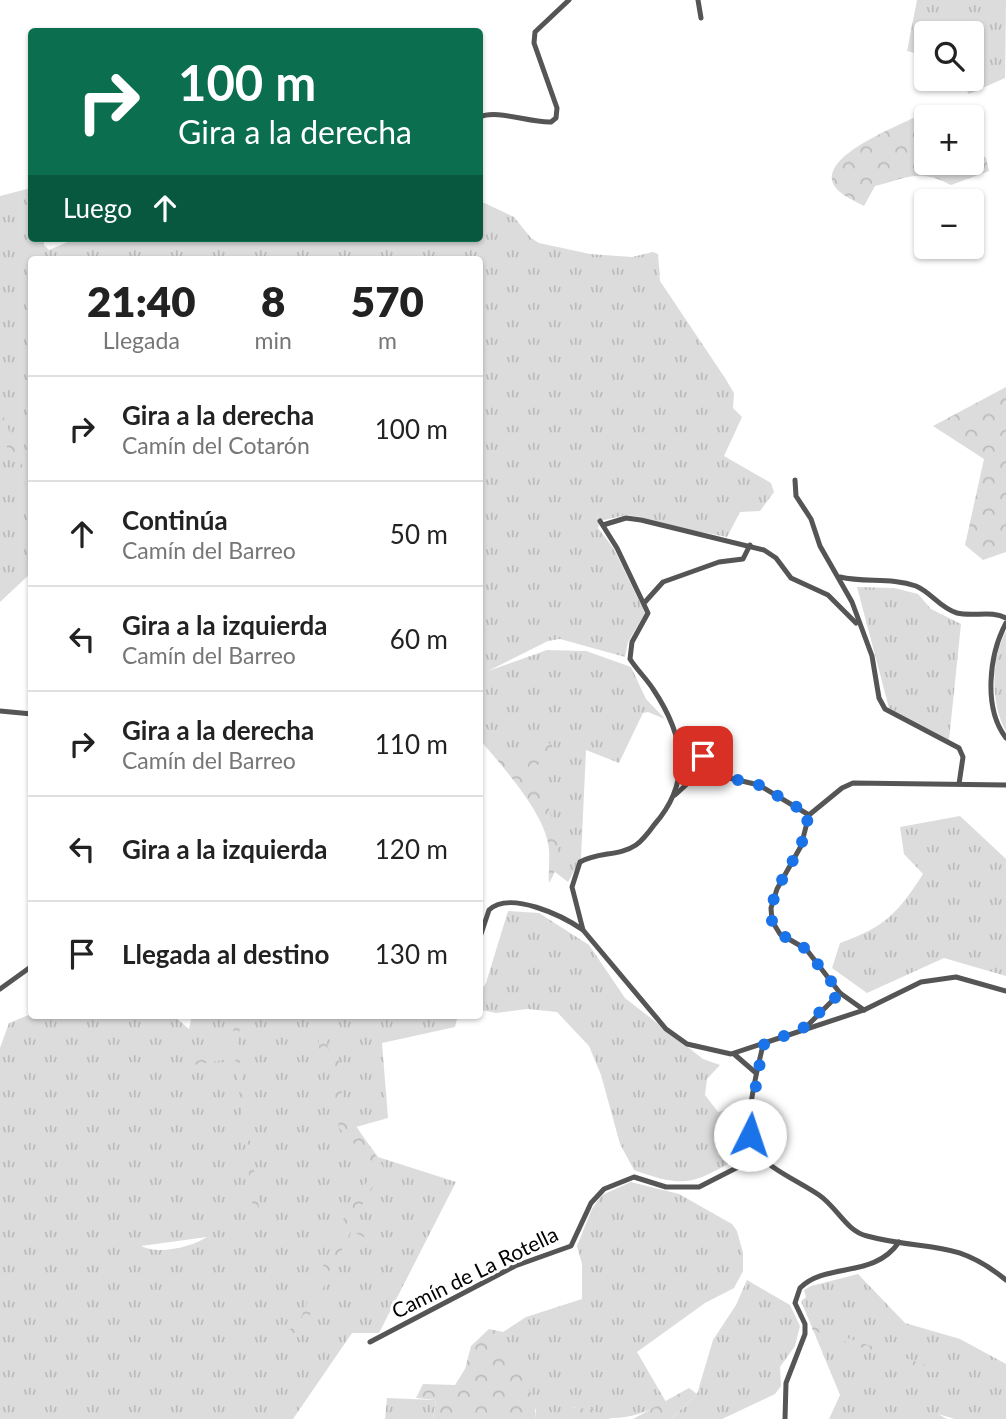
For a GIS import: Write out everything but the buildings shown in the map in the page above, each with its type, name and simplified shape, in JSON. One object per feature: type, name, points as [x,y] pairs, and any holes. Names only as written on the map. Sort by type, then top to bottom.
[{"type":"street","points":[[483,116],[488,113],[538,123],[551,122],[556,118],[556,108],[534,43],[535,32],[569,0]]},
{"type":"street","points":[[698,0],[701,18]]},
{"type":"street","points":[[795,480],[796,496],[811,519],[821,546],[852,602],[858,625],[872,656],[880,698],[885,709],[959,748],[963,757],[959,784]]},
{"type":"street","points":[[583,930],[572,887],[580,862],[635,846],[666,812],[675,795],[681,756],[677,737],[652,687],[630,659],[632,642],[647,619],[645,602],[601,523],[626,518],[750,545],[771,554],[791,578],[828,595],[858,625]]},
{"type":"street","points":[[645,602],[663,582],[719,562],[739,561],[750,545]]},
{"type":"street","points":[[839,577],[907,584],[920,588],[942,607],[955,613],[972,616],[998,614],[1006,618]]},
{"type":"street","points":[[1006,623],[991,667],[994,709],[1006,738]]},
{"type":"street","points":[[0,711],[28,714]]},
{"type":"street","points":[[675,795],[687,784],[695,759],[703,756],[729,778],[759,785],[809,814]]},
{"type":"street","points":[[864,1010],[840,993],[806,949],[780,934],[772,921],[771,908],[777,889],[801,846],[809,814],[842,788],[853,783],[893,786],[1006,785]]},
{"type":"street","points":[[483,928],[489,910],[494,905],[509,903],[550,911],[583,930],[666,1029],[687,1044],[705,1051],[734,1054],[763,1045],[803,1028],[864,1010],[921,982],[943,978],[974,980],[1006,991]]},
{"type":"street","points":[[0,989],[28,969]]},
{"type":"street","points":[[803,1028],[840,993]]},
{"type":"street","points":[[763,1045],[756,1073],[750,1120],[750,1142],[754,1149],[790,1179],[818,1194],[859,1233],[956,1250],[977,1259],[1006,1280]]},
{"type":"street","points":[[734,1054],[756,1073]]},
{"type":"street","name":"Camín de La Rotella","points":[[370,1342],[515,1266],[571,1245],[591,1203],[604,1188],[634,1177],[666,1186],[699,1187],[746,1163],[754,1149]]},
{"type":"street","points":[[785,1419],[786,1383],[805,1334],[805,1324],[796,1303],[800,1288],[815,1279],[872,1265],[899,1242]]},
{"type":"green space","points":[[917,0],[1006,0],[1005,78],[984,87],[984,21],[914,21],[914,53],[907,51]]},
{"type":"green space","points":[[914,118],[914,175],[978,175],[951,185],[921,176],[896,180],[875,186],[864,206],[840,192],[832,181],[834,169],[843,158],[872,138]]},
{"type":"green space","points":[[984,156],[986,158],[989,171],[984,173]]},
{"type":"green space","points":[[28,189],[28,242],[44,242],[49,250],[68,242],[483,242],[483,202],[514,217],[531,238],[539,243],[590,254],[632,257],[653,252],[658,254],[660,281],[725,378],[734,393],[733,408],[742,417],[724,456],[771,483],[774,492],[760,511],[740,512],[727,537],[626,515],[600,521],[598,528],[614,549],[645,613],[628,642],[625,657],[560,639],[548,641],[488,671],[547,650],[586,651],[631,667],[646,699],[665,719],[648,712],[643,713],[619,763],[586,750],[581,858],[568,882],[555,872],[555,847],[514,772],[483,729],[483,256],[28,256],[28,576],[0,602],[0,196]]},
{"type":"green space","points":[[1006,387],[1006,552],[983,560],[965,545],[984,459],[933,426]]},
{"type":"green space","points":[[0,408],[28,479],[28,489],[0,433]]},
{"type":"green space","points":[[857,587],[894,588],[918,594],[931,609],[961,624],[949,740],[889,708]]},
{"type":"green space","points":[[1006,631],[1006,731],[997,708],[994,681],[997,654]]},
{"type":"green space","points":[[483,724],[512,758],[528,760],[556,739],[533,770],[550,811],[557,840],[558,855],[549,883],[549,850],[546,836],[532,807],[483,743]]},
{"type":"green space","points":[[960,816],[1006,859],[1006,976],[944,958],[867,993],[832,968],[840,943],[868,931],[889,917],[906,899],[923,874],[904,854],[900,827]]},
{"type":"green space","points":[[508,911],[539,913],[589,945],[625,998],[703,1059],[720,1065],[707,1079],[705,1095],[718,1112],[745,1105],[744,1140],[738,1158],[710,1174],[688,1181],[665,1180],[634,1170],[620,1144],[601,1075],[589,1046],[557,1012],[527,1009],[496,1013],[483,1011],[483,988]]},
{"type":"green space","points":[[28,1015],[28,1019],[178,1019],[189,1029],[191,1019],[457,1019],[455,1027],[382,1043],[388,1118],[356,1127],[378,1157],[456,1182],[379,1333],[352,1333],[293,1419],[0,1419],[0,1048],[9,1023]],"holes":[[[207,1237],[184,1247],[157,1250],[141,1246]]]},
{"type":"green space","points":[[235,1019],[241,1019],[238,1048],[261,1224],[255,1225],[235,1058],[181,1067],[230,1049]]},
{"type":"green space","points":[[317,1019],[323,1019],[328,1049],[340,1062],[342,1095],[356,1126],[384,1168],[351,1224],[403,1256],[351,1231],[307,1321],[294,1333],[286,1330],[297,1327],[346,1213],[377,1167],[339,1128],[334,1087],[319,1047]]},
{"type":"green space","points":[[631,1182],[679,1194],[732,1224],[737,1231],[743,1253],[743,1271],[734,1288],[705,1303],[637,1352],[666,1402],[632,1416],[609,1418],[573,1407],[567,1419],[535,1419],[536,1410],[499,1347],[503,1332],[526,1317],[582,1299],[582,1264],[577,1246],[592,1209],[602,1195]]},
{"type":"green space","points":[[858,1274],[905,1323],[960,1339],[1006,1364],[1006,1419],[955,1419],[938,1414],[947,1419],[829,1419],[840,1395],[801,1301],[806,1297],[804,1290],[811,1286]]},
{"type":"green space","points":[[747,1280],[790,1305],[800,1326],[795,1346],[780,1367],[781,1386],[775,1394],[722,1419],[671,1419],[697,1394],[713,1340],[736,1305]]},
{"type":"green space","points":[[813,1326],[937,1369],[935,1373],[812,1330]]},
{"type":"green space","points":[[489,1329],[503,1332],[500,1347],[529,1390],[535,1419],[433,1419],[436,1400],[416,1398],[423,1384],[455,1385],[465,1369],[471,1346]]},
{"type":"green space","points":[[689,1388],[697,1394],[671,1419],[633,1419]]},
{"type":"green space","points":[[387,1398],[436,1400],[433,1419],[385,1419]]},
{"type":"green space","points":[[572,1407],[592,1410],[611,1419],[567,1419]]},
{"type":"route","points":[[703,756],[729,778],[759,785],[809,814],[801,846],[777,889],[771,908],[772,921],[780,934],[806,949],[840,993],[803,1028],[763,1045],[750,1120],[750,1135]]}]
